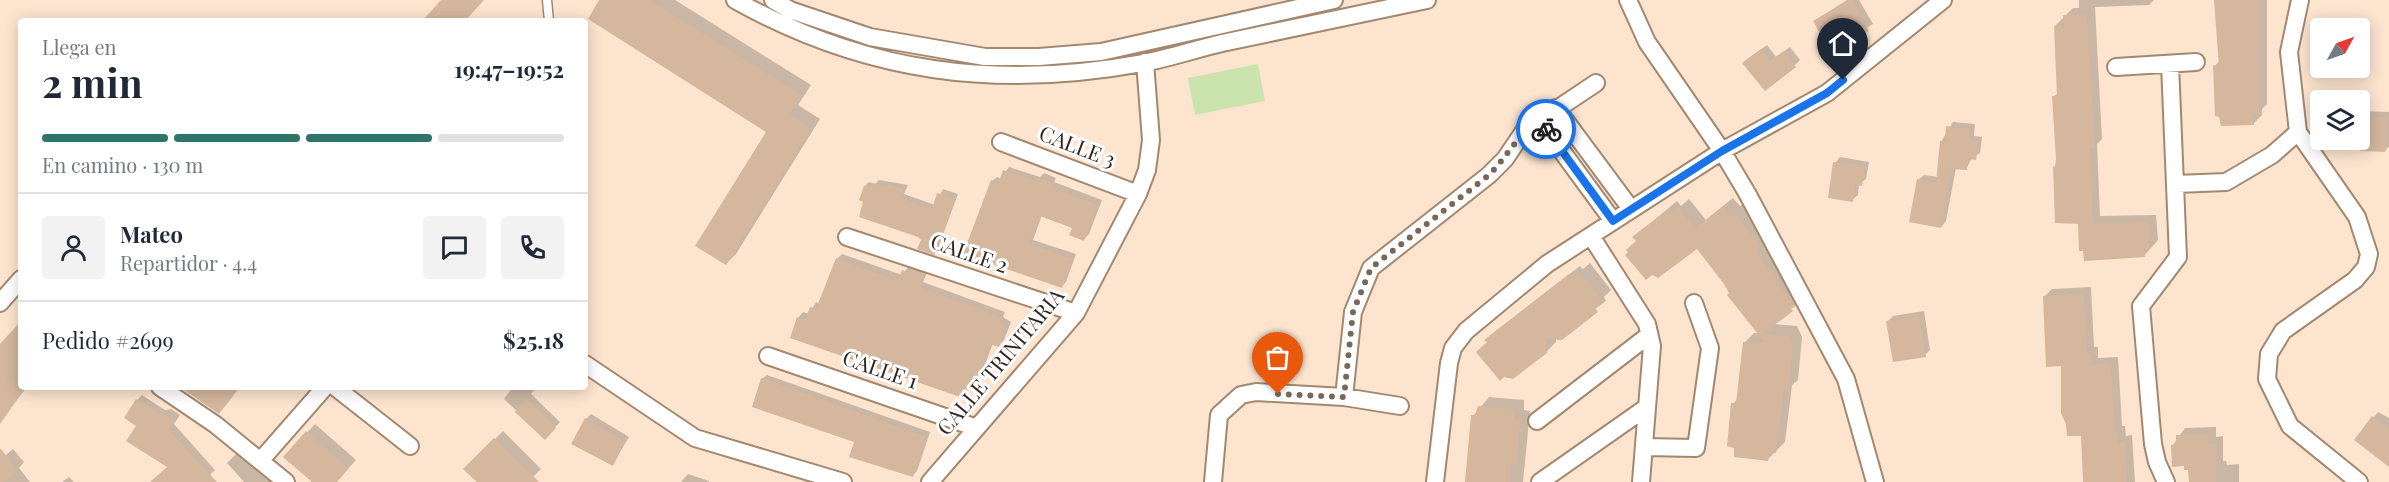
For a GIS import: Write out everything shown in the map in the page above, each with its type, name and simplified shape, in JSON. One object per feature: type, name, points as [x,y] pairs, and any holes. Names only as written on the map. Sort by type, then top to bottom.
[{"type":"street","points":[[735,0],[781,26],[861,56],[921,69],[978,74],[1032,75],[1145,62],[1427,0]]},
{"type":"street","points":[[773,0],[790,10],[870,37],[985,57],[1028,57],[1101,52],[1334,0]]},
{"type":"street","points":[[1628,0],[1647,42],[1722,151],[1846,379],[1875,482]]},
{"type":"street","points":[[1435,482],[1453,348],[1466,331],[1547,264],[1722,151],[1827,93],[1943,0]]},
{"type":"street","points":[[2300,0],[2289,52],[2298,132],[2357,217],[2369,254],[2366,267],[2355,280],[2283,331],[2269,354],[2267,379],[2290,426],[2359,482]]},
{"type":"street","name":"CALLE TRINITARIA","points":[[930,482],[1076,313],[1138,194],[1148,170],[1151,140],[1145,62]]},
{"type":"street","points":[[2116,67],[2196,62]]},
{"type":"street","points":[[2166,482],[2157,462],[2153,444],[2141,306],[2178,257],[2170,64]]},
{"type":"street","points":[[1344,397],[1353,312],[1371,268],[1489,175],[1505,159],[1524,131],[1596,83]]},
{"type":"street","points":[[1556,108],[1631,209]]},
{"type":"street","points":[[1539,120],[1613,221]]},
{"type":"street","points":[[2176,184],[2226,182],[2272,155],[2298,132]]},
{"type":"street","name":"CALLE 3","points":[[1001,142],[1138,194]]},
{"type":"street","points":[[1590,236],[1647,324],[1652,346],[1641,482]]},
{"type":"street","name":"CALLE 2","points":[[847,237],[1076,313]]},
{"type":"street","points":[[0,303],[18,282]]},
{"type":"street","points":[[1644,447],[1696,448],[1710,348],[1694,303]]},
{"type":"street","points":[[1537,421],[1649,336]]},
{"type":"street","name":"CALLE 1","points":[[768,356],[977,428]]},
{"type":"street","points":[[588,366],[695,438],[843,482]]},
{"type":"street","points":[[164,390],[261,460],[286,482]]},
{"type":"street","points":[[261,460],[322,390]]},
{"type":"street","points":[[339,390],[410,446]]},
{"type":"street","points":[[1213,482],[1219,415],[1241,395],[1256,392],[1344,397],[1400,406]]},
{"type":"street","points":[[1540,482],[1647,407]]},
{"type":"lane","points":[[547,0],[549,18]]},
{"type":"green space","points":[[1258,64],[1265,101],[1195,115],[1188,78]]},
{"type":"building","points":[[441,0],[484,0],[468,18],[425,18]]},
{"type":"building","points":[[599,0],[650,0],[802,95],[790,115],[811,129],[726,265],[695,246],[766,132],[588,19]]},
{"type":"building","points":[[1852,0],[1869,31],[1831,53],[1813,21]]},
{"type":"building","points":[[2214,0],[2259,0],[2259,114],[2253,115],[2254,125],[2221,126],[2219,117],[2215,116],[2213,65],[2219,67]]},
{"type":"building","points":[[2087,14],[2095,148],[2090,148],[2093,223],[2149,222],[2150,249],[2144,249],[2145,257],[2084,261],[2083,251],[2079,251],[2078,224],[2055,223],[2053,166],[2055,167],[2056,159],[2052,96],[2057,96],[2054,26],[2064,25],[2063,15]]},
{"type":"building","points":[[1761,49],[1770,61],[1784,51],[1796,67],[1765,91],[1742,63]]},
{"type":"building","points":[[2370,116],[2387,117],[2385,152],[2360,151],[2370,150]]},
{"type":"building","points":[[1946,126],[1970,129],[1969,141],[1978,142],[1976,160],[1968,159],[1967,170],[1952,169],[1941,228],[1909,222],[1917,179],[1936,183],[1940,141],[1945,142]]},
{"type":"building","points":[[1833,162],[1865,166],[1862,186],[1855,185],[1853,202],[1828,198]]},
{"type":"building","points":[[1003,170],[1036,181],[1038,177],[1052,183],[1051,187],[1098,205],[1084,241],[1069,235],[1072,228],[1040,216],[1029,244],[1073,259],[1062,288],[963,254],[991,180],[998,184]]},
{"type":"building","points":[[873,183],[887,188],[888,184],[904,189],[901,198],[932,209],[937,193],[954,199],[934,255],[917,249],[921,240],[918,237],[859,217],[863,202],[859,200],[864,186],[871,188]]},
{"type":"building","points":[[1723,206],[1730,215],[1734,212],[1761,246],[1756,250],[1761,259],[1795,306],[1791,309],[1793,311],[1764,333],[1788,336],[1793,347],[1788,392],[1784,391],[1776,453],[1769,453],[1768,461],[1734,457],[1734,448],[1727,446],[1731,403],[1736,403],[1743,342],[1765,343],[1727,295],[1729,293],[1724,284],[1697,249],[1658,278],[1652,275],[1646,280],[1625,255],[1628,252],[1626,250],[1636,241],[1632,237],[1667,210],[1671,214],[1679,207],[1695,229]]},
{"type":"building","points":[[836,258],[898,281],[902,270],[909,273],[910,269],[925,274],[919,287],[1001,317],[999,322],[1006,328],[999,347],[990,344],[978,377],[971,375],[963,398],[790,338],[797,317],[805,320],[810,307],[816,309]]},
{"type":"building","points":[[1580,272],[1602,301],[1595,308],[1598,312],[1562,340],[1546,339],[1547,353],[1513,379],[1504,377],[1500,381],[1476,352],[1487,342],[1484,340],[1569,274],[1572,277]]},
{"type":"building","points":[[2084,294],[2087,354],[2091,354],[2091,365],[2111,364],[2115,433],[2118,433],[2118,443],[2125,442],[2127,482],[2083,482],[2081,436],[2067,436],[2066,424],[2061,413],[2061,366],[2046,367],[2043,296]]},
{"type":"building","points":[[1919,315],[1926,357],[1893,362],[1886,321]]},
{"type":"building","points":[[18,324],[18,390],[21,390],[21,394],[0,424],[0,344]]},
{"type":"building","points":[[761,378],[927,437],[913,477],[849,457],[854,442],[752,407]]},
{"type":"building","points":[[184,390],[238,390],[219,414]]},
{"type":"building","points":[[136,399],[160,415],[166,414],[176,420],[169,430],[217,482],[150,482],[167,467],[126,441],[136,426],[124,418]]},
{"type":"building","points":[[527,399],[556,428],[545,440],[515,412]]},
{"type":"building","points":[[1478,406],[1515,409],[1515,420],[1520,421],[1517,464],[1510,463],[1510,482],[1465,482],[1471,415],[1475,415]]},
{"type":"building","points":[[2372,416],[2389,429],[2389,467],[2354,440]]},
{"type":"building","points":[[585,418],[625,442],[613,466],[571,444]]},
{"type":"building","points":[[306,431],[349,468],[337,482],[312,482],[283,457]]},
{"type":"building","points":[[2209,434],[2209,444],[2216,443],[2216,482],[2189,482],[2188,470],[2184,470],[2184,466],[2172,467],[2171,445],[2176,444],[2176,435]]},
{"type":"building","points":[[494,438],[539,482],[477,482],[463,469]]},
{"type":"building","points":[[0,448],[18,470],[4,482],[0,482]]},
{"type":"way so far","points":[[1278,394],[1344,397],[1353,312],[1371,268],[1489,175],[1505,159],[1524,131],[1539,120],[1546,129]]},
{"type":"route","points":[[1546,129],[1613,221],[1722,151],[1827,93],[1843,80]]}]
